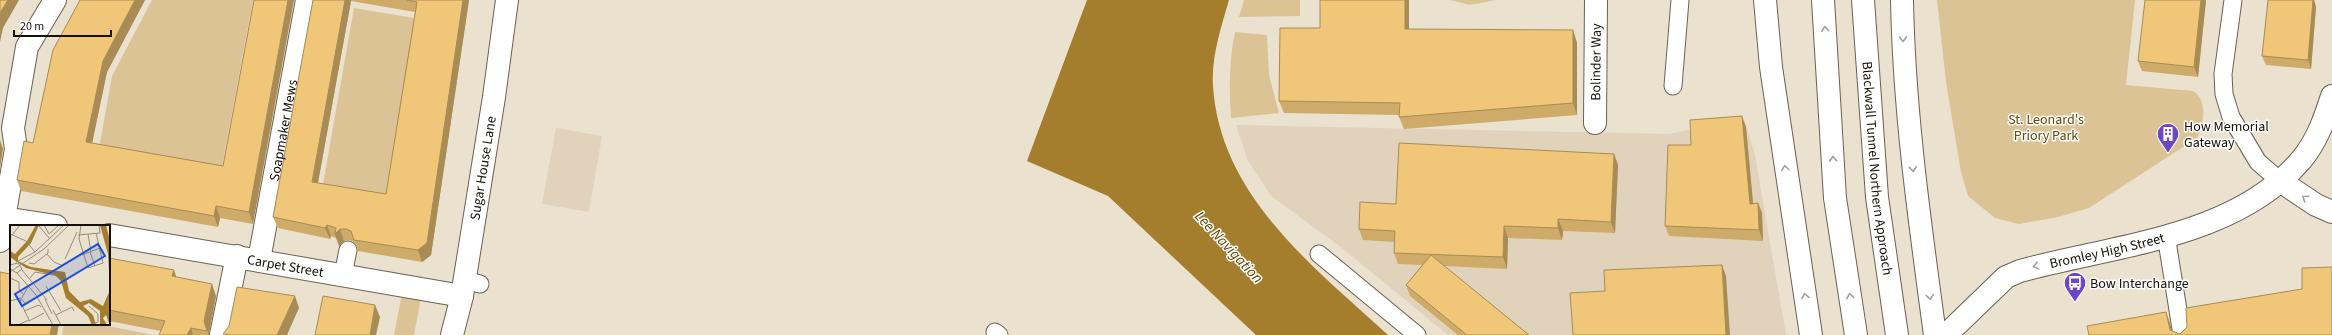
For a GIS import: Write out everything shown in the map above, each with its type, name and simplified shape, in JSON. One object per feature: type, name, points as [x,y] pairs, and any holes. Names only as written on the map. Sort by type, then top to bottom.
[{"type":"main road","points":[[0,241],[16,149],[13,128],[28,47],[55,0]]},
{"type":"main road","name":"Soapmaker Mews","points":[[259,260],[307,0]]},
{"type":"main road","name":"Sugar House Lane","points":[[452,335],[469,287],[507,0]]},
{"type":"main road","name":"Bolinder Way","points":[[1595,123],[1596,0]]},
{"type":"main road","points":[[1765,0],[1771,67],[1811,335]]},
{"type":"main road","points":[[1771,67],[1773,0]]},
{"type":"main road","points":[[1823,0],[1835,198],[1856,335]]},
{"type":"main road","name":"Blackwall Tunnel Northern Approach","points":[[1864,0],[1877,197],[1897,335]]},
{"type":"main road","points":[[1902,0],[1903,50],[1914,180],[1935,335]]},
{"type":"main road","name":"Bromley High Street","points":[[1946,335],[2006,277],[2020,271],[2166,235],[2218,220],[2251,203],[2280,181],[2303,158],[2319,132],[2332,96]]},
{"type":"main road","points":[[2280,181],[2316,205],[2332,212]]},
{"type":"main road","points":[[4,218],[50,225]]},
{"type":"main road","name":"Carpet Street","points":[[110,235],[343,275],[469,287]]},
{"type":"main road","points":[[221,335],[237,256]]},
{"type":"lane","points":[[1673,86],[1680,0]]},
{"type":"lane","points":[[2233,0],[2223,74],[2224,94],[2232,117],[2258,162],[2280,181]]},
{"type":"lane","points":[[2166,235],[2182,335]]},
{"type":"lane","points":[[343,275],[348,250]]},
{"type":"lane","points":[[1319,254],[1417,335]]},
{"type":"shaded area","points":[[1744,119],[1755,155],[1786,335],[1448,335],[1342,248],[1271,196],[1248,161],[1236,125],[1668,134]]},
{"type":"shaded area","points":[[556,128],[602,136],[589,212],[542,204]]},
{"type":"green space","points":[[152,0],[253,0],[221,172],[99,149],[112,76]]},
{"type":"green space","points":[[1244,0],[1300,0],[1300,16],[1239,17]]},
{"type":"green space","points":[[1450,0],[1496,0],[1470,5]]},
{"type":"green space","name":"St. Leonard's Priory Park","points":[[1937,0],[2135,0],[2126,85],[2193,91],[2198,95],[2203,106],[2203,119],[2197,138],[2089,208],[2058,217],[2019,224],[1995,218],[1968,196],[1961,172],[1946,82]]},
{"type":"green space","points":[[354,8],[420,19],[387,201],[322,190]]},
{"type":"green space","points":[[1235,32],[1267,35],[1269,75],[1279,113],[1231,118],[1230,75]]},
{"type":"green space","points":[[402,294],[421,298],[414,335],[394,335]]},
{"type":"green space","points":[[64,325],[103,325],[153,335],[62,335]]},
{"type":"water","name":"Lee Navigation","points":[[1087,0],[1229,0],[1215,53],[1213,86],[1219,125],[1233,162],[1252,195],[1275,226],[1330,283],[1388,335],[1256,335],[1108,196],[1027,161]]},
{"type":"building","points":[[0,0],[8,0],[0,13]]},
{"type":"building","points":[[80,0],[135,0],[103,61],[86,142],[223,166],[254,0],[288,0],[249,212],[216,206],[214,216],[17,180],[24,141],[33,143],[53,50]]},
{"type":"building","points":[[313,0],[345,0],[312,182],[386,194],[417,2],[407,0],[463,0],[427,243],[418,250],[354,240],[351,231],[346,229],[340,229],[335,234],[336,228],[327,225],[325,228],[273,217]]},
{"type":"building","points":[[1320,0],[1405,0],[1405,29],[1573,30],[1573,103],[1399,117],[1400,103],[1279,101],[1280,28],[1320,28]]},
{"type":"building","points":[[2145,0],[2201,0],[2194,67],[2138,61]]},
{"type":"building","points":[[2268,0],[2313,0],[2308,60],[2262,56]]},
{"type":"building","points":[[1742,116],[1750,204],[1758,203],[1759,230],[1665,226],[1668,145],[1691,145],[1690,120]]},
{"type":"building","points":[[1399,143],[1614,154],[1611,222],[1558,219],[1558,228],[1504,226],[1503,257],[1394,253],[1395,231],[1359,229],[1360,202],[1396,204]]},
{"type":"building","points":[[1431,255],[1529,335],[1467,335],[1406,285]]},
{"type":"building","points":[[110,258],[174,270],[172,276],[212,284],[204,321],[207,331],[191,328],[187,335],[159,335],[165,321],[110,310]]},
{"type":"building","points":[[1722,265],[1726,335],[1573,335],[1570,293],[1605,291],[1604,270]]},
{"type":"building","points":[[2332,267],[2332,335],[2089,335],[2087,326],[2166,312],[2170,330],[2180,334],[2187,327],[2186,308],[2302,289],[2302,268]]},
{"type":"building","points":[[0,272],[10,274],[10,325],[52,325],[50,335],[0,335]]},
{"type":"building","points":[[237,287],[295,296],[277,335],[223,334],[229,326]]},
{"type":"building","points":[[323,296],[375,305],[370,335],[315,335]]},
{"type":"place","name":"How Memorial Gateway","points":[[2168,154]]},
{"type":"place","name":"Bow Interchange","points":[[2075,302]]}]
